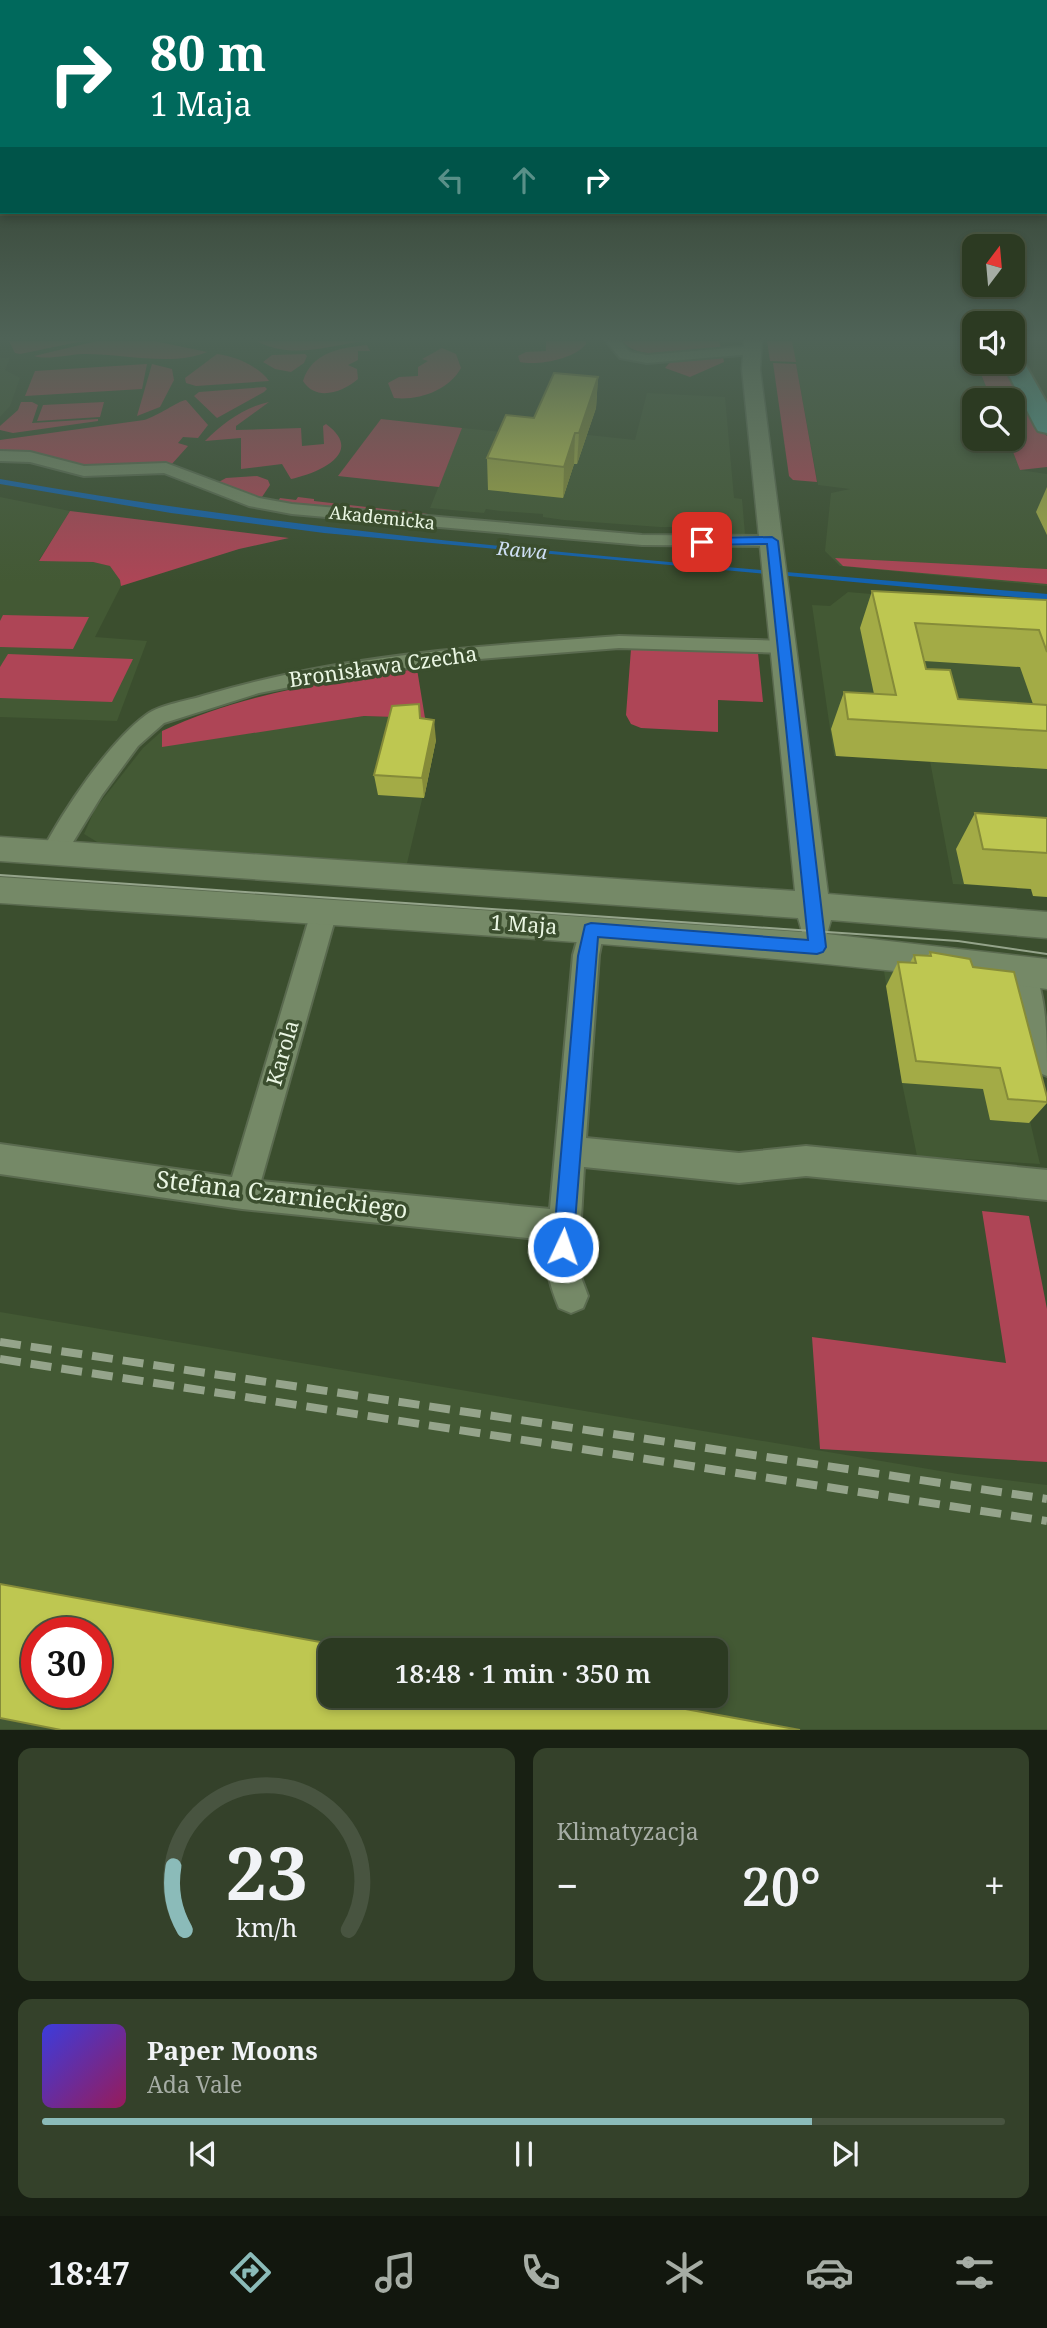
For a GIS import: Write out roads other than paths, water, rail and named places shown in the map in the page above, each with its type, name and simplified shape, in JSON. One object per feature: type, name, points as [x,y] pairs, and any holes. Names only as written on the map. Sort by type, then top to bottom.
[{"type":"street","points":[[757,422],[817,947]]},
{"type":"street","name":"Akademicka","points":[[0,456],[30,457],[84,471],[173,470],[255,502],[292,509],[642,540],[773,548]]},
{"type":"street","name":"Bronisława Czecha","points":[[53,853],[94,789],[130,741],[156,718],[257,687],[341,670],[467,653],[619,642],[785,647]]},
{"type":"street","name":"1 Maja","points":[[0,849],[1047,925]]},
{"type":"street","name":"1 Maja","points":[[2,893],[324,912],[817,947],[1034,972]]},
{"type":"street","name":"Karola","points":[[242,1194],[324,912]]},
{"type":"street","points":[[571,1297],[562,1269],[564,1226],[591,930]]},
{"type":"street","points":[[1034,972],[1047,1063]]},
{"type":"street","points":[[569,1151],[739,1168],[806,1161],[1047,1185]]},
{"type":"street","name":"Stefana Czarnieckiego","points":[[0,1159],[242,1194],[564,1226]]},
{"type":"water","name":"Rawa","points":[[0,479],[130,500],[391,534],[653,561],[1047,594],[1047,600],[324,533],[171,513],[0,484]]},
{"type":"tram line","points":[[0,875],[958,941],[1047,954]]},
{"type":"railway","points":[[0,1342],[1047,1499]]},
{"type":"railway","points":[[0,1359],[1047,1521]]}]
